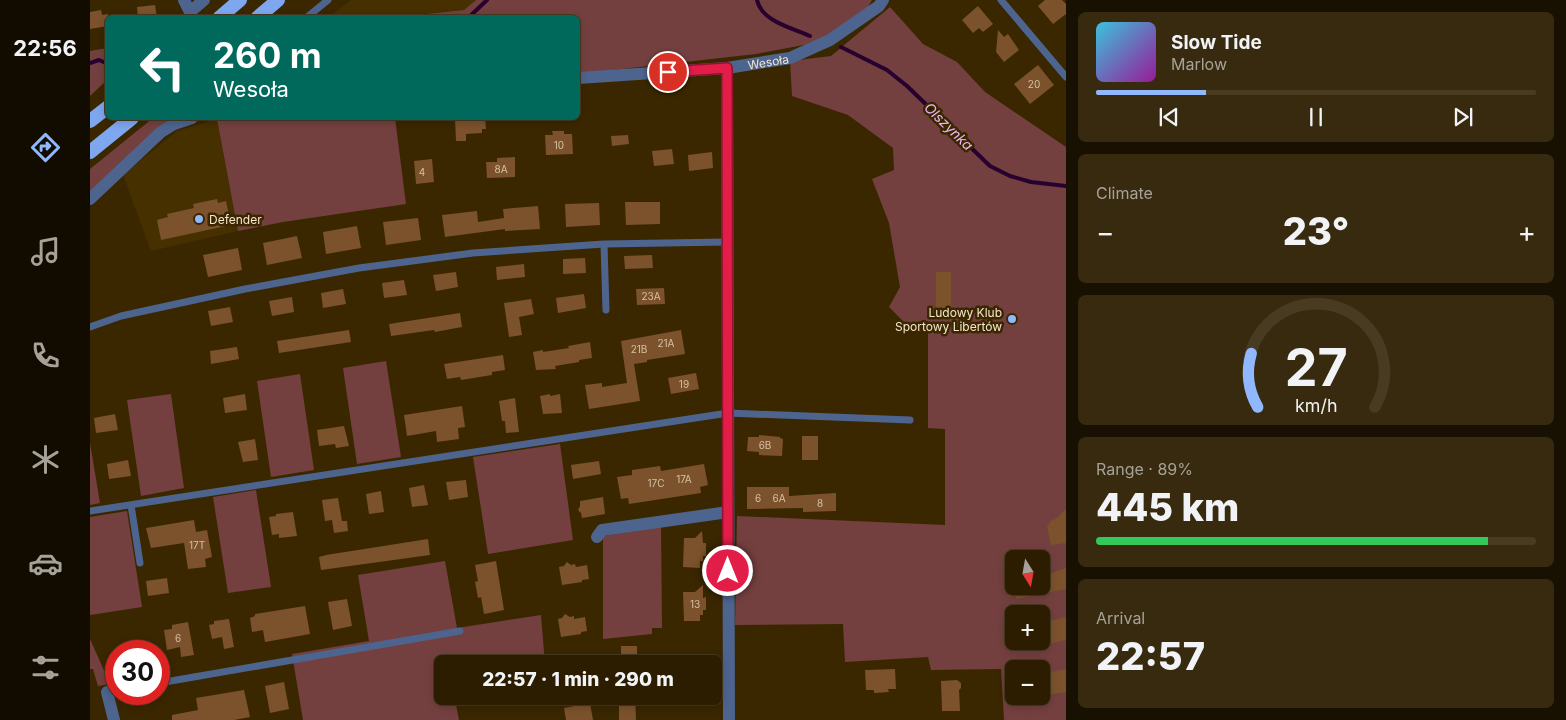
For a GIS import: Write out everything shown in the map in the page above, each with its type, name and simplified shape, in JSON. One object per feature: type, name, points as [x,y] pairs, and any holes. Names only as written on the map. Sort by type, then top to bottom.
[{"type":"highway","points":[[222,15],[240,0]]},
{"type":"highway","points":[[260,15],[278,0]]},
{"type":"highway","points":[[90,121],[105,108]]},
{"type":"highway","points":[[90,152],[130,120]]},
{"type":"street","points":[[184,0],[191,15],[204,0]]},
{"type":"street","name":"Wesoła","points":[[580,78],[727,68],[790,58],[830,40],[879,6],[883,0]]},
{"type":"street","points":[[727,68],[730,720]]},
{"type":"street","points":[[90,199],[161,132],[174,124],[186,120]]},
{"type":"street","points":[[597,537],[602,530],[728,512]]},
{"type":"street","points":[[113,705],[114,720]]},
{"type":"lane","points":[[310,15],[328,0]]},
{"type":"lane","points":[[1001,0],[1066,77]]},
{"type":"lane","points":[[90,327],[121,316],[245,289],[359,268],[473,252],[604,244],[727,242]]},
{"type":"lane","points":[[604,244],[606,310]]},
{"type":"lane","points":[[90,511],[728,413],[910,420]]},
{"type":"lane","points":[[131,505],[140,563]]},
{"type":"lane","points":[[170,681],[460,632]]},
{"type":"shaded area","points":[[351,0],[476,0],[464,10],[409,15],[332,15]]},
{"type":"shaded area","points":[[476,0],[872,0],[868,7],[825,38],[809,44],[756,54],[580,74],[580,15],[416,15],[464,10]]},
{"type":"shaded area","points":[[890,7],[923,44],[957,62],[985,92],[1066,147],[1066,720],[1004,720],[1001,669],[931,670],[928,657],[845,662],[843,624],[735,625],[737,516],[945,525],[945,429],[928,428],[928,321],[905,323],[889,307],[900,287],[889,223],[872,179],[894,170],[893,148],[848,115],[792,96],[790,61],[831,56]]},
{"type":"shaded area","points":[[105,48],[105,82],[90,96],[90,51]]},
{"type":"shaded area","points":[[151,120],[175,120],[90,192],[90,169]]},
{"type":"shaded area","points":[[217,120],[238,231],[151,251],[123,175],[177,131]]},
{"type":"shaded area","points":[[217,120],[395,120],[406,204],[283,222],[238,231]]},
{"type":"shaded area","points":[[386,361],[401,457],[357,464],[343,368]]},
{"type":"shaded area","points":[[300,374],[314,470],[271,477],[257,381]]},
{"type":"shaded area","points":[[171,394],[184,488],[141,496],[127,400]]},
{"type":"shaded area","points":[[90,443],[100,503],[90,505]]},
{"type":"shaded area","points":[[560,444],[573,540],[488,554],[473,457]]},
{"type":"shaded area","points":[[256,490],[271,587],[228,593],[213,497]]},
{"type":"shaded area","points":[[127,511],[142,607],[90,615],[90,517]]},
{"type":"shaded area","points":[[661,527],[662,628],[652,628],[652,634],[603,639],[603,536]]},
{"type":"shaded area","points":[[445,561],[457,628],[541,615],[544,655],[434,655],[434,705],[456,705],[459,720],[303,720],[292,654],[369,641],[358,575]]},
{"type":"shaded area","points":[[90,639],[105,673],[105,685],[98,686],[93,669],[90,669]]},
{"type":"building","points":[[1045,0],[1062,0],[1066,4],[1066,14],[1053,24],[1038,6]]},
{"type":"building","points":[[155,5],[157,15],[138,15],[137,7]]},
{"type":"building","points":[[978,6],[993,24],[983,32],[979,28],[973,33],[962,20]]},
{"type":"building","points":[[101,10],[102,15],[108,14],[105,15],[105,26],[90,29],[90,12]]},
{"type":"building","points":[[998,30],[1004,37],[1008,34],[1019,50],[1004,62],[996,52]]},
{"type":"building","points":[[1038,65],[1054,85],[1030,104],[1014,84]]},
{"type":"building","points":[[455,120],[485,120],[486,129],[482,129],[482,133],[466,134],[466,141],[456,141]]},
{"type":"building","points":[[552,131],[564,131],[564,134],[572,134],[573,154],[546,155],[545,135],[553,135]]},
{"type":"building","points":[[628,135],[629,144],[612,146],[611,136]]},
{"type":"building","points":[[672,149],[674,164],[654,166],[652,151]]},
{"type":"building","points":[[712,152],[713,168],[689,171],[688,155]]},
{"type":"building","points":[[515,157],[515,177],[487,178],[486,162],[497,162],[497,158]]},
{"type":"building","points":[[432,159],[434,182],[416,184],[414,161]]},
{"type":"building","name":"Defender","points":[[217,199],[218,203],[226,201],[231,225],[161,240],[157,220],[168,217],[167,214],[194,208],[193,204]]},
{"type":"building","points":[[625,202],[660,202],[660,224],[626,225]]},
{"type":"building","points":[[599,203],[600,225],[566,227],[565,204]]},
{"type":"building","points":[[538,206],[540,229],[505,231],[505,229],[445,237],[442,215],[477,211],[478,222],[504,218],[503,209]]},
{"type":"building","points":[[418,218],[421,240],[386,245],[383,222]]},
{"type":"building","points":[[357,226],[361,248],[326,254],[323,232]]},
{"type":"building","points":[[297,236],[302,258],[267,265],[263,243]]},
{"type":"building","points":[[238,248],[242,270],[208,277],[203,255]]},
{"type":"building","points":[[652,255],[653,268],[625,269],[624,256]]},
{"type":"building","points":[[585,258],[586,273],[563,274],[563,259]]},
{"type":"building","points":[[524,264],[525,277],[497,280],[496,267]]},
{"type":"building","points":[[456,272],[458,287],[436,291],[433,275]]},
{"type":"building","points":[[936,272],[951,272],[951,309],[936,309]]},
{"type":"building","points":[[404,280],[407,295],[384,298],[382,283]]},
{"type":"building","points":[[664,288],[665,304],[637,305],[636,289]]},
{"type":"building","points":[[343,289],[346,304],[323,308],[321,293]]},
{"type":"building","points":[[584,294],[586,308],[558,313],[556,298]]},
{"type":"building","points":[[292,297],[294,312],[272,316],[269,301]]},
{"type":"building","points":[[531,299],[534,314],[519,317],[522,335],[509,337],[504,303]]},
{"type":"building","points":[[230,307],[233,322],[211,326],[208,311]]},
{"type":"building","points":[[460,313],[462,327],[435,332],[434,330],[391,336],[389,324]]},
{"type":"building","points":[[349,330],[351,342],[279,353],[277,341]]},
{"type":"building","points":[[681,330],[685,354],[634,364],[640,401],[589,409],[585,385],[602,383],[602,387],[627,383],[621,341]]},
{"type":"building","points":[[590,342],[592,358],[555,366],[556,369],[536,370],[533,352],[569,348],[568,346]]},
{"type":"building","points":[[237,347],[239,359],[211,364],[210,351]]},
{"type":"building","points":[[503,355],[505,370],[492,372],[492,375],[461,380],[460,377],[447,379],[444,364]]},
{"type":"building","points":[[696,373],[699,389],[671,394],[668,378]]},
{"type":"building","points":[[245,394],[247,410],[225,413],[223,398]]},
{"type":"building","points":[[550,394],[550,396],[560,394],[562,413],[543,414],[540,396]]},
{"type":"building","points":[[515,398],[519,432],[506,433],[505,421],[502,421],[499,401]]},
{"type":"building","points":[[462,406],[465,427],[458,428],[459,439],[437,442],[436,431],[407,436],[404,415]]},
{"type":"building","points":[[115,414],[118,430],[96,433],[94,418]]},
{"type":"building","points":[[344,426],[349,446],[336,448],[335,444],[319,446],[317,430]]},
{"type":"building","points":[[759,435],[783,439],[782,456],[759,455],[759,452],[747,451],[748,437],[759,437]]},
{"type":"building","points":[[802,436],[818,436],[818,460],[802,460]]},
{"type":"building","points":[[255,439],[258,460],[243,462],[238,442]]},
{"type":"building","points":[[128,460],[131,476],[109,479],[107,464]]},
{"type":"building","points":[[599,461],[601,474],[573,479],[571,465]]},
{"type":"building","points":[[704,464],[708,485],[700,487],[701,493],[629,504],[628,498],[621,499],[617,477],[632,475],[632,470],[660,466],[661,471]]},
{"type":"building","points":[[466,480],[468,497],[449,500],[446,482]]},
{"type":"building","points":[[424,485],[428,505],[412,507],[409,488]]},
{"type":"building","points":[[747,487],[789,487],[789,496],[836,493],[836,511],[803,512],[803,508],[747,509]]},
{"type":"building","points":[[381,491],[384,512],[369,514],[366,494]]},
{"type":"building","points":[[603,497],[605,514],[582,518],[578,510],[580,501]]},
{"type":"building","points":[[338,498],[342,521],[347,521],[348,531],[334,533],[332,520],[325,521],[322,500]]},
{"type":"building","points":[[1066,509],[1066,543],[1051,545],[1047,527],[1051,521]]},
{"type":"building","points":[[293,512],[297,536],[279,538],[279,534],[272,535],[269,517],[276,516],[276,514]]},
{"type":"building","points":[[194,520],[196,532],[207,530],[212,557],[205,559],[206,567],[188,569],[184,543],[151,548],[146,528]]},
{"type":"building","points":[[702,531],[703,543],[706,543],[706,556],[703,556],[703,561],[700,561],[700,568],[683,567],[684,538],[695,538]]},
{"type":"building","points":[[428,539],[430,555],[321,570],[319,557]]},
{"type":"building","points":[[496,561],[504,610],[484,614],[481,597],[478,598],[475,582],[478,581],[475,565]]},
{"type":"building","points":[[567,562],[571,565],[575,564],[576,567],[587,565],[589,579],[562,585],[559,567],[564,566]]},
{"type":"building","points":[[1066,568],[1066,589],[1050,592],[1050,574]]},
{"type":"building","points":[[167,578],[169,593],[148,596],[146,581]]},
{"type":"building","points":[[703,585],[703,598],[706,597],[706,610],[703,610],[703,615],[700,615],[700,621],[684,621],[683,592],[695,592]]},
{"type":"building","points":[[1016,595],[1036,595],[1016,599]]},
{"type":"building","points":[[347,599],[352,626],[333,630],[328,602]]},
{"type":"building","points":[[305,606],[310,634],[265,642],[263,630],[252,632],[250,618],[255,616],[255,614]]},
{"type":"building","points":[[565,614],[570,617],[574,616],[574,619],[585,617],[587,631],[581,632],[581,634],[561,637],[558,619],[562,618]]},
{"type":"building","points":[[1066,617],[1066,640],[1050,644],[1050,621]]},
{"type":"building","points":[[229,619],[234,647],[224,649],[222,637],[212,639],[209,625],[214,624],[214,621]]},
{"type":"building","points":[[188,622],[194,655],[181,657],[180,647],[170,649],[170,640],[166,640],[164,630],[172,629],[172,625]]},
{"type":"building","points":[[621,646],[637,646],[637,655],[621,655]]},
{"type":"building","points":[[895,669],[896,689],[888,689],[889,692],[874,693],[874,690],[866,690],[865,670]]},
{"type":"building","points":[[1066,669],[1066,692],[1050,695],[1050,671]]},
{"type":"building","points":[[957,680],[961,683],[959,690],[960,711],[942,711],[941,681]]},
{"type":"building","points":[[284,682],[289,709],[270,713],[265,686]]},
{"type":"building","points":[[244,690],[250,717],[234,720],[172,720],[172,715],[198,710],[196,698]]},
{"type":"building","points":[[590,705],[593,720],[566,720],[564,708]]},
{"type":"building","points":[[619,705],[635,705],[636,720],[619,720]]},
{"type":"waterway","name":"Olszynka","points":[[471,15],[487,0]]},
{"type":"waterway","name":"Olszynka","points":[[757,0],[760,8],[771,19],[810,36]]},
{"type":"waterway","name":"Olszynka","points":[[841,47],[887,70],[907,86],[990,166],[1010,176],[1031,182],[1066,186]]},
{"type":"waterway","name":"Olszynka","points":[[90,63],[99,60],[105,63]]},
{"type":"place","name":"Defender","points":[[199,219]]},
{"type":"place","name":"Ludowy Klub Sportowy Libertów","points":[[1012,319]]},
{"type":"route","points":[[668,72],[727,68],[728,571]]}]
